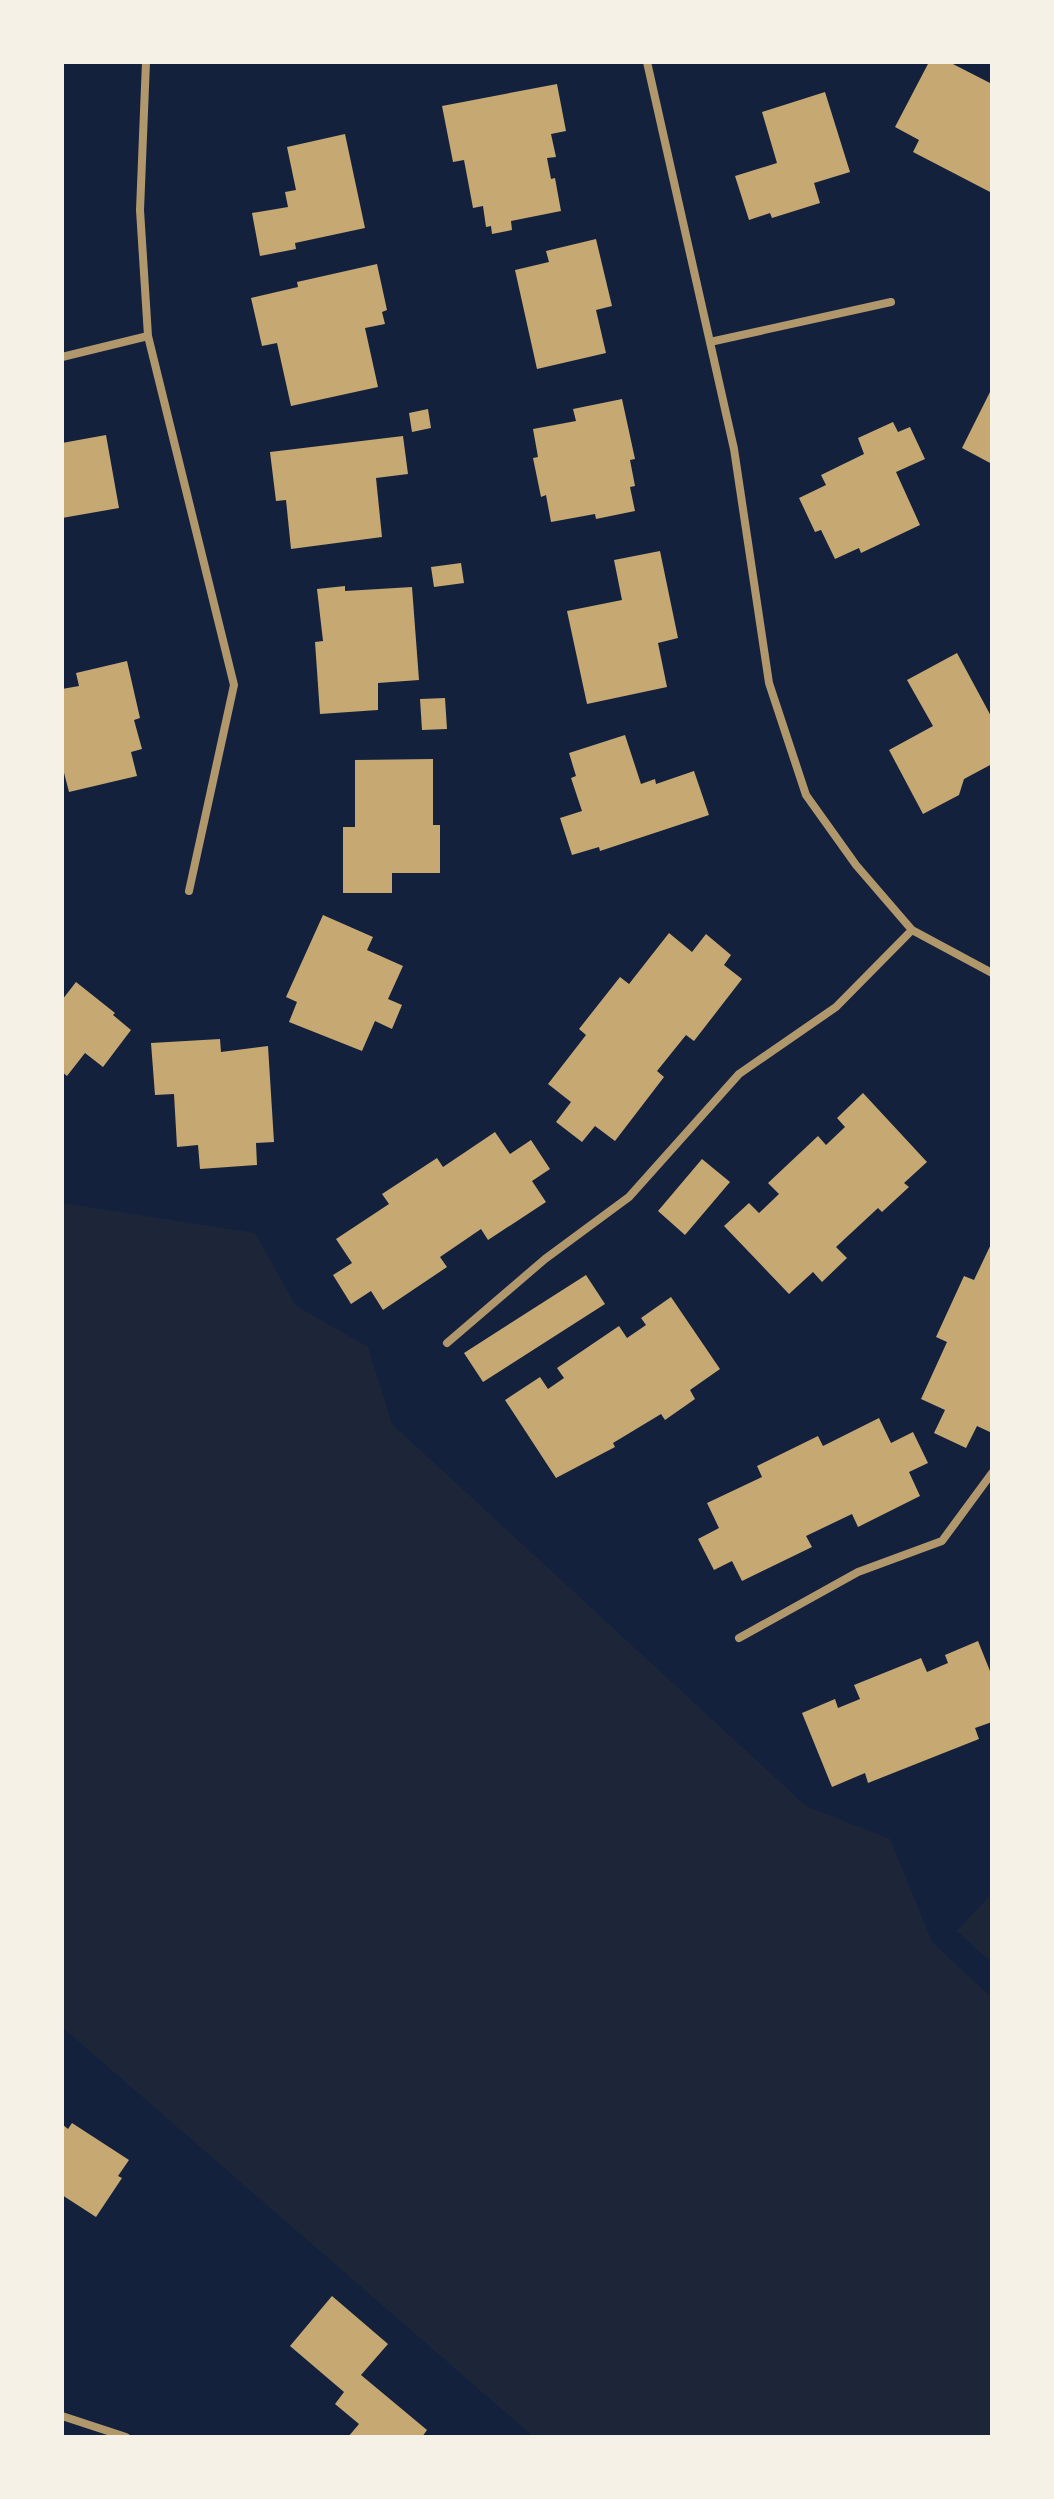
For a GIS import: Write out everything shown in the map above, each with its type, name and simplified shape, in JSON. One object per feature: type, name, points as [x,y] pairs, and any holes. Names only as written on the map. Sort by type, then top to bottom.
[{"type":"street","points":[[146,62],[140,210],[148,336],[234,685],[189,891]]},
{"type":"street","points":[[647,62],[734,449],[769,683],[806,795],[856,865],[912,930],[992,973]]},
{"type":"street","points":[[710,342],[891,302]]},
{"type":"street","points":[[62,357],[148,336]]},
{"type":"street","points":[[447,1343],[545,1259],[629,1197],[739,1074],[836,1007],[912,930]]},
{"type":"street","points":[[739,1638],[858,1572],[942,1541],[992,1473]]},
{"type":"street","points":[[62,2416],[126,2437]]},
{"type":"shaded area","points":[[62,1203],[255,1233],[296,1306],[368,1347],[392,1424],[806,1806],[890,1839],[932,1942],[992,1998],[992,2437],[534,2437],[62,2027]]},
{"type":"shaded area","points":[[992,1893],[992,1963],[957,1931]]},
{"type":"building","points":[[929,62],[949,62],[992,84],[992,193],[913,152],[919,140],[895,127]]},
{"type":"building","points":[[557,84],[566,131],[551,134],[556,157],[547,158],[551,179],[555,178],[561,211],[511,221],[512,230],[492,234],[491,226],[486,227],[483,206],[473,208],[464,160],[453,162],[442,106]]},
{"type":"building","points":[[825,92],[850,172],[814,183],[820,203],[772,218],[770,213],[749,220],[735,176],[777,163],[762,112]]},
{"type":"building","points":[[345,134],[365,228],[295,243],[296,249],[260,256],[252,213],[288,207],[285,192],[296,190],[287,147]]},
{"type":"building","points":[[596,239],[612,306],[596,310],[606,353],[537,369],[515,270],[549,262],[546,251]]},
{"type":"building","points":[[377,264],[387,310],[382,312],[385,324],[365,328],[378,387],[291,406],[277,343],[262,346],[251,298],[298,287],[297,282]]},
{"type":"building","points":[[992,388],[992,464],[962,448]]},
{"type":"building","points":[[622,399],[635,459],[630,460],[635,486],[630,487],[635,511],[596,519],[595,514],[551,522],[546,495],[541,497],[533,458],[538,457],[533,429],[576,421],[573,409]]},
{"type":"building","points":[[428,409],[431,428],[412,432],[409,413]]},
{"type":"building","points":[[893,422],[898,432],[910,427],[925,459],[896,472],[920,525],[861,553],[859,548],[835,559],[821,530],[815,532],[799,498],[826,485],[821,475],[864,454],[858,438]]},
{"type":"building","points":[[106,435],[119,508],[62,518],[62,443]]},
{"type":"building","points":[[403,436],[408,474],[376,478],[382,537],[291,549],[286,500],[276,501],[270,452]]},
{"type":"building","points":[[660,551],[678,638],[658,643],[667,687],[587,704],[567,611],[622,600],[614,560]]},
{"type":"building","points":[[461,563],[464,583],[434,587],[431,567]]},
{"type":"building","points":[[345,586],[345,591],[412,587],[419,680],[378,683],[378,710],[320,714],[315,642],[323,641],[317,589]]},
{"type":"building","points":[[957,653],[992,718],[992,764],[964,779],[959,795],[923,814],[889,750],[933,726],[907,680]]},
{"type":"building","points":[[127,661],[140,718],[134,720],[142,749],[131,752],[137,776],[69,792],[62,765],[62,689],[79,686],[76,673]]},
{"type":"building","points":[[445,698],[447,729],[422,730],[420,699]]},
{"type":"building","points":[[625,735],[641,784],[655,779],[656,784],[694,771],[709,815],[600,851],[599,847],[572,855],[560,818],[582,811],[571,778],[576,776],[569,753]]},
{"type":"building","points":[[433,759],[433,825],[440,825],[440,873],[392,873],[392,893],[343,893],[343,827],[355,827],[355,760]]},
{"type":"building","points":[[323,915],[373,937],[367,950],[403,966],[388,999],[402,1005],[392,1029],[375,1021],[362,1051],[289,1022],[297,1002],[286,997]]},
{"type":"building","points":[[669,933],[692,952],[706,934],[731,955],[724,965],[742,979],[694,1041],[686,1035],[657,1071],[664,1077],[615,1141],[595,1126],[582,1142],[556,1122],[571,1102],[548,1084],[586,1035],[579,1029],[620,977],[629,984]]},
{"type":"building","points":[[76,982],[131,1030],[103,1067],[85,1053],[67,1076],[62,1072],[62,1000]]},
{"type":"building","points":[[220,1039],[221,1052],[268,1046],[274,1142],[256,1143],[257,1165],[200,1169],[198,1145],[177,1147],[174,1094],[155,1095],[151,1043]]},
{"type":"building","points":[[863,1093],[927,1162],[904,1183],[909,1187],[882,1212],[878,1208],[836,1247],[847,1258],[822,1282],[813,1272],[789,1294],[724,1226],[749,1203],[759,1213],[779,1194],[768,1183],[818,1136],[826,1145],[845,1127],[837,1118]]},
{"type":"building","points":[[495,1132],[510,1154],[531,1140],[550,1169],[532,1181],[546,1202],[488,1240],[481,1229],[440,1257],[447,1267],[383,1310],[371,1291],[351,1304],[333,1275],[352,1263],[336,1239],[389,1204],[382,1194],[437,1158],[443,1167]]},
{"type":"building","points":[[702,1159],[730,1182],[685,1235],[658,1211]]},
{"type":"building","points":[[992,1242],[992,1433],[977,1426],[966,1448],[934,1433],[945,1410],[921,1399],[947,1342],[936,1337],[964,1276],[974,1280]]},
{"type":"building","points":[[586,1275],[605,1304],[483,1382],[464,1353]]},
{"type":"building","points":[[671,1297],[720,1369],[690,1390],[695,1399],[665,1420],[661,1414],[613,1443],[615,1447],[556,1478],[505,1400],[540,1377],[548,1389],[564,1378],[557,1368],[619,1326],[627,1338],[646,1325],[641,1318]]},
{"type":"building","points":[[879,1418],[891,1443],[913,1432],[928,1463],[909,1472],[920,1496],[858,1527],[852,1514],[806,1536],[812,1547],[742,1581],[732,1561],[714,1570],[698,1539],[719,1528],[707,1503],[762,1477],[757,1466],[818,1436],[823,1446]]},
{"type":"building","points":[[978,1641],[992,1676],[992,1722],[975,1728],[979,1739],[868,1783],[865,1773],[832,1787],[802,1713],[835,1699],[838,1708],[860,1699],[854,1685],[921,1658],[927,1672],[948,1663],[945,1655]]},
{"type":"building","points":[[72,2123],[129,2160],[118,2176],[122,2178],[96,2217],[62,2195],[62,2124],[68,2129]]},
{"type":"building","points":[[332,2296],[388,2344],[361,2375],[427,2430],[422,2437],[348,2437],[359,2424],[335,2404],[344,2392],[290,2346]]}]
